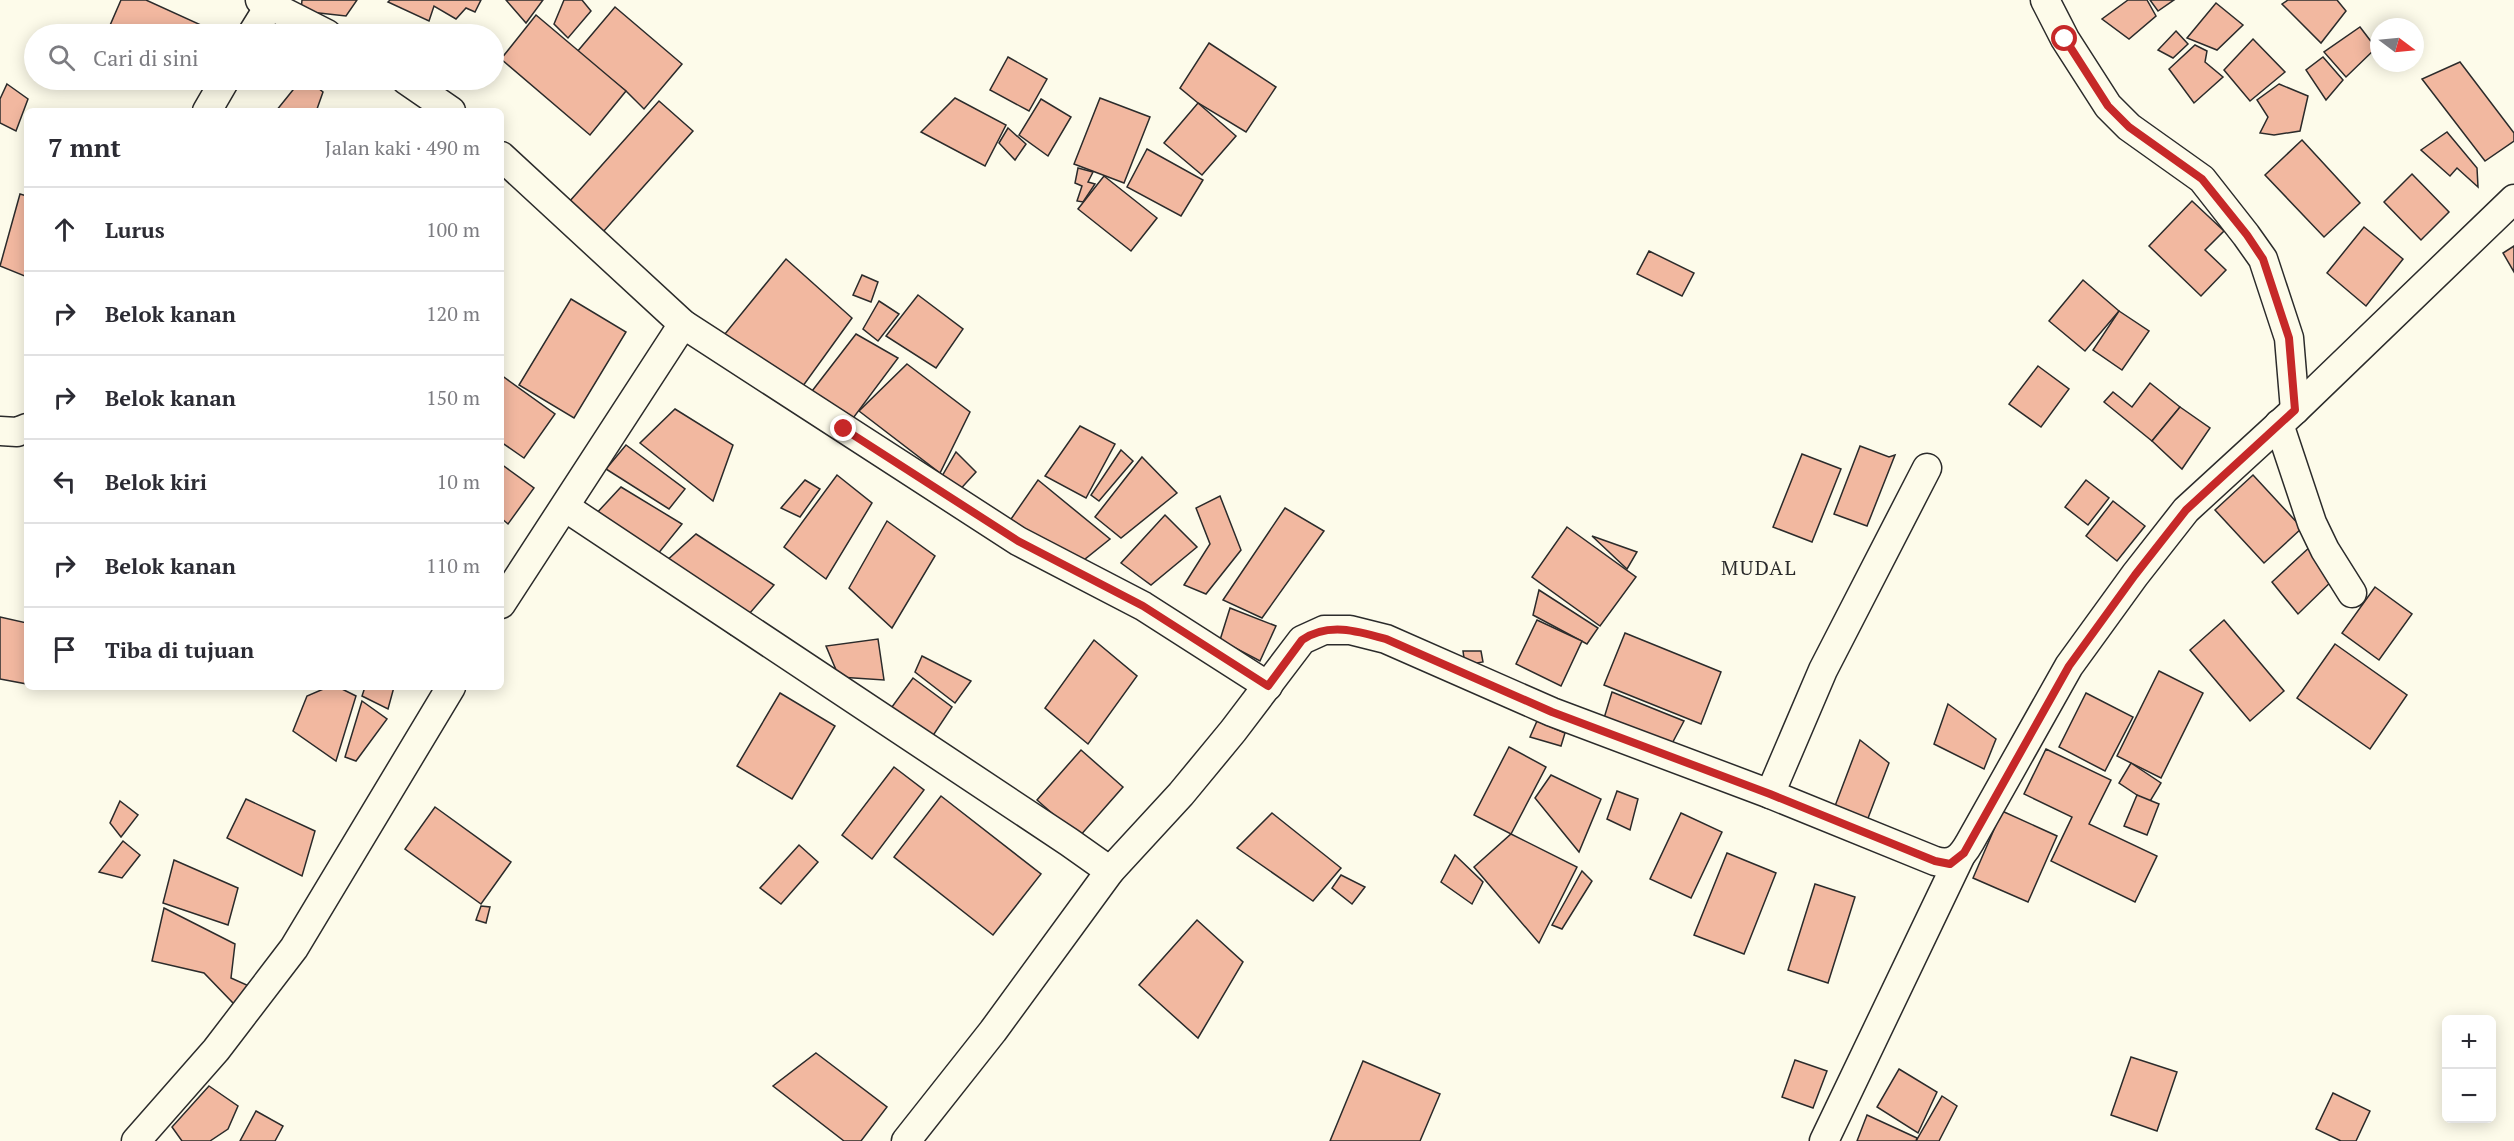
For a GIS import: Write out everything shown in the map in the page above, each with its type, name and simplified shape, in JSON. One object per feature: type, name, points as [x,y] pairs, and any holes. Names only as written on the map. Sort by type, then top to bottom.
[{"type":"street","points":[[2045,0],[2065,39],[2108,106],[2129,127],[2202,179],[2247,235],[2263,259],[2289,338],[2287,417],[2312,524],[2352,593]]},
{"type":"street","points":[[257,24],[268,2],[309,24]]},
{"type":"street","points":[[209,108],[219,90]]},
{"type":"street","points":[[421,90],[447,108]]},
{"type":"street","points":[[504,159],[683,324],[1018,541],[1143,606],[1268,686]]},
{"type":"street","points":[[1824,1140],[1960,857],[2069,666],[2135,575],[2186,510],[2514,200]]},
{"type":"street","points":[[504,599],[683,324]]},
{"type":"street","points":[[0,431],[17,432],[24,429]]},
{"type":"street","points":[[1770,794],[1823,670],[1927,468]]},
{"type":"street","points":[[565,507],[1110,871]]},
{"type":"street","points":[[906,1141],[993,1031],[1110,871],[1181,794],[1302,640],[1330,629],[1358,632],[1386,639],[1552,712],[1770,794],[1935,861],[1950,864],[1960,857]]},
{"type":"street","points":[[136,1141],[216,1050],[294,948],[449,690]]},
{"type":"building","points":[[121,0],[146,0],[199,24],[111,24]]},
{"type":"building","points":[[302,0],[357,0],[346,16],[301,11]]},
{"type":"building","points":[[390,0],[481,0],[475,12],[466,8],[456,19],[434,6],[429,21],[388,2]]},
{"type":"building","points":[[506,0],[543,0],[526,23]]},
{"type":"building","points":[[564,0],[582,0],[591,11],[568,38],[554,24]]},
{"type":"building","points":[[2128,0],[2147,0],[2156,16],[2129,39],[2102,19]]},
{"type":"building","points":[[2150,0],[2174,0],[2158,11]]},
{"type":"building","points":[[2288,0],[2337,0],[2346,11],[2321,43],[2282,4]]},
{"type":"building","points":[[2216,3],[2243,25],[2217,50],[2187,38]]},
{"type":"building","points":[[615,7],[682,64],[644,109],[626,91],[577,52]]},
{"type":"building","points":[[536,15],[626,91],[590,135],[504,62],[504,55]]},
{"type":"building","points":[[2360,27],[2370,40],[2370,54],[2346,77],[2324,52]]},
{"type":"building","points":[[2176,31],[2188,44],[2173,58],[2158,50]]},
{"type":"building","points":[[2253,39],[2285,72],[2250,101],[2224,70]]},
{"type":"building","points":[[1209,43],[1276,87],[1246,132],[1198,103],[1180,88]]},
{"type":"building","points":[[2195,45],[2207,51],[2205,62],[2223,77],[2194,103],[2169,69]]},
{"type":"building","points":[[1008,57],[1047,79],[1029,111],[990,90]]},
{"type":"building","points":[[2323,57],[2343,80],[2326,100],[2306,70]]},
{"type":"building","points":[[2460,62],[2514,133],[2514,141],[2485,161],[2422,79]]},
{"type":"building","points":[[7,84],[28,99],[16,131],[0,123],[0,99]]},
{"type":"building","points":[[2279,84],[2308,96],[2300,131],[2274,135],[2260,133],[2268,117],[2257,100]]},
{"type":"building","points":[[293,90],[320,90],[323,92],[317,108],[278,108]]},
{"type":"building","points":[[955,98],[1006,125],[985,166],[921,132]]},
{"type":"building","points":[[1100,98],[1150,117],[1124,183],[1074,164]]},
{"type":"building","points":[[1041,99],[1071,117],[1048,156],[1019,135]]},
{"type":"building","points":[[659,101],[693,131],[603,232],[569,202]]},
{"type":"building","points":[[1198,103],[1236,136],[1202,175],[1164,143]]},
{"type":"building","points":[[1008,128],[1026,144],[1015,160],[999,143]]},
{"type":"building","points":[[2447,132],[2477,168],[2478,187],[2457,168],[2450,176],[2421,150]]},
{"type":"building","points":[[2302,140],[2360,203],[2324,237],[2265,175]]},
{"type":"building","points":[[1147,149],[1203,180],[1181,216],[1127,187]]},
{"type":"building","points":[[1078,168],[1093,172],[1088,182],[1095,184],[1083,202],[1077,201],[1082,186],[1075,183]]},
{"type":"building","points":[[2412,174],[2449,212],[2421,240],[2384,202]]},
{"type":"building","points":[[1104,176],[1157,218],[1131,251],[1078,209]]},
{"type":"building","points":[[20,194],[24,195],[24,276],[0,266]]},
{"type":"building","points":[[2192,201],[2224,231],[2205,250],[2226,270],[2201,296],[2149,246]]},
{"type":"building","points":[[2364,227],[2403,259],[2366,306],[2327,273]]},
{"type":"building","points":[[2514,246],[2514,272],[2503,253]]},
{"type":"building","points":[[1649,251],[1694,273],[1682,296],[1637,274]]},
{"type":"building","points":[[786,259],[852,318],[795,397],[720,340]]},
{"type":"building","points":[[862,275],[878,282],[871,302],[853,295]]},
{"type":"building","points":[[2083,280],[2119,311],[2085,351],[2049,321]]},
{"type":"building","points":[[918,295],[963,329],[936,368],[886,336]]},
{"type":"building","points":[[571,299],[626,332],[574,418],[519,385]]},
{"type":"building","points":[[879,301],[899,314],[878,341],[863,329]]},
{"type":"building","points":[[2119,311],[2149,331],[2122,370],[2093,350]]},
{"type":"building","points":[[856,334],[898,358],[845,429],[809,395]]},
{"type":"building","points":[[907,364],[970,412],[940,473],[859,411]]},
{"type":"building","points":[[2038,366],[2069,389],[2041,427],[2009,404]]},
{"type":"building","points":[[504,377],[555,414],[524,458],[504,444]]},
{"type":"building","points":[[2150,383],[2180,407],[2152,441],[2104,402],[2113,392],[2132,407]]},
{"type":"building","points":[[2180,407],[2210,428],[2182,469],[2152,441]]},
{"type":"building","points":[[675,409],[733,445],[713,501],[640,443]]},
{"type":"building","points":[[1080,426],[1115,444],[1086,498],[1045,476]]},
{"type":"building","points":[[626,445],[685,489],[669,509],[606,469]]},
{"type":"building","points":[[1860,446],[1889,457],[1895,455],[1867,526],[1834,514]]},
{"type":"building","points":[[1121,450],[1133,461],[1099,501],[1091,495]]},
{"type":"building","points":[[956,452],[976,472],[956,494],[941,478]]},
{"type":"building","points":[[1802,454],[1841,469],[1812,542],[1773,527]]},
{"type":"building","points":[[1142,457],[1177,493],[1121,538],[1095,517]]},
{"type":"building","points":[[504,466],[534,488],[508,524],[504,521]]},
{"type":"building","points":[[837,475],[872,503],[826,579],[784,547]]},
{"type":"building","points":[[2253,475],[2302,528],[2264,563],[2215,510]]},
{"type":"building","points":[[805,480],[820,489],[800,517],[781,508]]},
{"type":"building","points":[[1038,480],[1110,539],[1080,563],[1009,522]]},
{"type":"building","points":[[2086,480],[2109,498],[2088,525],[2065,507]]},
{"type":"building","points":[[621,487],[682,524],[653,560],[594,516]]},
{"type":"building","points":[[1220,496],[1241,550],[1206,594],[1184,585],[1210,544],[1196,508]]},
{"type":"building","points":[[2113,501],[2145,526],[2117,561],[2086,536]]},
{"type":"building","points":[[1285,508],[1324,531],[1262,618],[1223,600]]},
{"type":"building","points":[[1165,515],[1197,547],[1151,585],[1121,563]]},
{"type":"building","points":[[887,521],[935,556],[892,628],[849,588]]},
{"type":"building","points":[[1567,527],[1636,577],[1600,626],[1532,577]]},
{"type":"building","points":[[696,534],[774,585],[731,635],[652,574]]},
{"type":"building","points":[[1592,536],[1637,552],[1627,569]]},
{"type":"building","points":[[2312,545],[2340,573],[2298,614],[2272,582]]},
{"type":"building","points":[[2375,587],[2412,614],[2379,660],[2342,633]]},
{"type":"building","points":[[1539,590],[1598,628],[1587,644],[1533,615]]},
{"type":"building","points":[[1230,608],[1276,626],[1260,661],[1220,640]]},
{"type":"building","points":[[0,617],[24,622],[24,683],[0,679]]},
{"type":"building","points":[[1537,620],[1582,641],[1561,686],[1516,664]]},
{"type":"building","points":[[2224,620],[2284,691],[2250,721],[2190,650]]},
{"type":"building","points":[[1625,633],[1721,672],[1701,724],[1604,685]]},
{"type":"building","points":[[878,639],[884,680],[839,677],[826,646]]},
{"type":"building","points":[[1094,640],[1137,676],[1088,744],[1045,708]]},
{"type":"building","points":[[2335,644],[2407,695],[2370,749],[2297,698]]},
{"type":"building","points":[[1463,651],[1481,651],[1483,662],[1465,665]]},
{"type":"building","points":[[922,656],[971,681],[955,703],[915,672]]},
{"type":"building","points":[[2159,671],[2203,693],[2161,778],[2117,756]]},
{"type":"building","points":[[913,678],[952,707],[932,737],[889,711]]},
{"type":"building","points":[[321,690],[344,690],[356,696],[336,761],[293,731],[307,696]]},
{"type":"building","points":[[364,690],[393,690],[388,709],[362,696]]},
{"type":"building","points":[[1612,692],[1684,721],[1668,751],[1601,728]]},
{"type":"building","points":[[780,693],[835,726],[792,799],[737,766]]},
{"type":"building","points":[[2086,693],[2133,717],[2105,771],[2059,747]]},
{"type":"building","points":[[362,701],[387,719],[356,761],[345,757]]},
{"type":"building","points":[[1948,704],[1996,739],[1984,769],[1934,744]]},
{"type":"building","points":[[1537,721],[1565,733],[1561,746],[1530,737]]},
{"type":"building","points":[[1860,740],[1889,763],[1865,826],[1832,814]]},
{"type":"building","points":[[1509,747],[1546,767],[1511,834],[1474,815]]},
{"type":"building","points":[[2046,749],[2111,780],[2089,824],[2157,856],[2135,902],[2051,861],[2072,817],[2024,794]]},
{"type":"building","points":[[1081,750],[1123,787],[1079,837],[1037,800]]},
{"type":"building","points":[[2131,763],[2161,783],[2149,803],[2119,783]]},
{"type":"building","points":[[894,767],[924,790],[872,859],[842,835]]},
{"type":"building","points":[[1551,775],[1601,799],[1579,852],[1535,798]]},
{"type":"building","points":[[1617,791],[1638,799],[1630,830],[1607,819]]},
{"type":"building","points":[[2137,795],[2159,804],[2147,835],[2124,826]]},
{"type":"building","points":[[941,796],[1041,874],[993,935],[894,857]]},
{"type":"building","points":[[246,799],[315,831],[302,876],[227,838]]},
{"type":"building","points":[[120,801],[138,815],[121,837],[110,823]]},
{"type":"building","points":[[435,807],[511,862],[481,904],[405,849]]},
{"type":"building","points":[[2002,811],[2057,836],[2028,902],[1973,878]]},
{"type":"building","points":[[1272,813],[1341,868],[1313,901],[1237,848]]},
{"type":"building","points":[[1681,813],[1722,832],[1691,898],[1650,879]]},
{"type":"building","points":[[1511,834],[1577,867],[1539,943],[1474,867]]},
{"type":"building","points":[[123,841],[140,855],[122,878],[99,872]]},
{"type":"building","points":[[799,845],[818,862],[781,904],[760,888]]},
{"type":"building","points":[[1727,853],[1776,873],[1744,954],[1694,935]]},
{"type":"building","points":[[1455,855],[1483,882],[1472,904],[1441,882]]},
{"type":"building","points":[[174,860],[238,888],[228,925],[163,903]]},
{"type":"building","points":[[1582,871],[1592,881],[1562,929],[1552,925]]},
{"type":"building","points":[[1341,875],[1365,887],[1352,904],[1332,888]]},
{"type":"building","points":[[1815,884],[1855,897],[1828,983],[1788,970]]},
{"type":"building","points":[[481,906],[490,907],[486,923],[476,920]]},
{"type":"building","points":[[164,908],[235,944],[231,978],[249,986],[235,1005],[204,973],[152,961]]},
{"type":"building","points":[[1197,920],[1243,962],[1198,1038],[1139,985]]},
{"type":"building","points":[[816,1053],[887,1107],[861,1141],[844,1141],[773,1086]]},
{"type":"building","points":[[2131,1057],[2177,1072],[2157,1131],[2111,1115]]},
{"type":"building","points":[[1795,1060],[1827,1071],[1813,1108],[1782,1097]]},
{"type":"building","points":[[1363,1061],[1440,1094],[1420,1141],[1330,1141]]},
{"type":"building","points":[[1899,1069],[1937,1092],[1918,1133],[1877,1107]]},
{"type":"building","points":[[209,1086],[238,1106],[228,1129],[210,1141],[182,1141],[172,1127]]},
{"type":"building","points":[[2333,1093],[2370,1111],[2356,1141],[2341,1141],[2316,1129]]},
{"type":"building","points":[[1942,1096],[1957,1106],[1939,1141],[1916,1141]]},
{"type":"building","points":[[256,1111],[283,1126],[275,1141],[240,1141]]},
{"type":"building","points":[[1867,1115],[1917,1138],[1916,1141],[1857,1141]]},
{"type":"district","name":"MUDAL","points":[[1759,567]]},
{"type":"route","points":[[844,429],[1018,541],[1143,606],[1268,686],[1302,640],[1314,633],[1330,629],[1350,630],[1386,639],[1552,712],[1770,794],[1935,861],[1950,864],[1964,853],[2069,666],[2135,575],[2186,510],[2217,479],[2295,410],[2289,338],[2263,259],[2247,235],[2202,179],[2129,127],[2108,106],[2065,39]]}]
